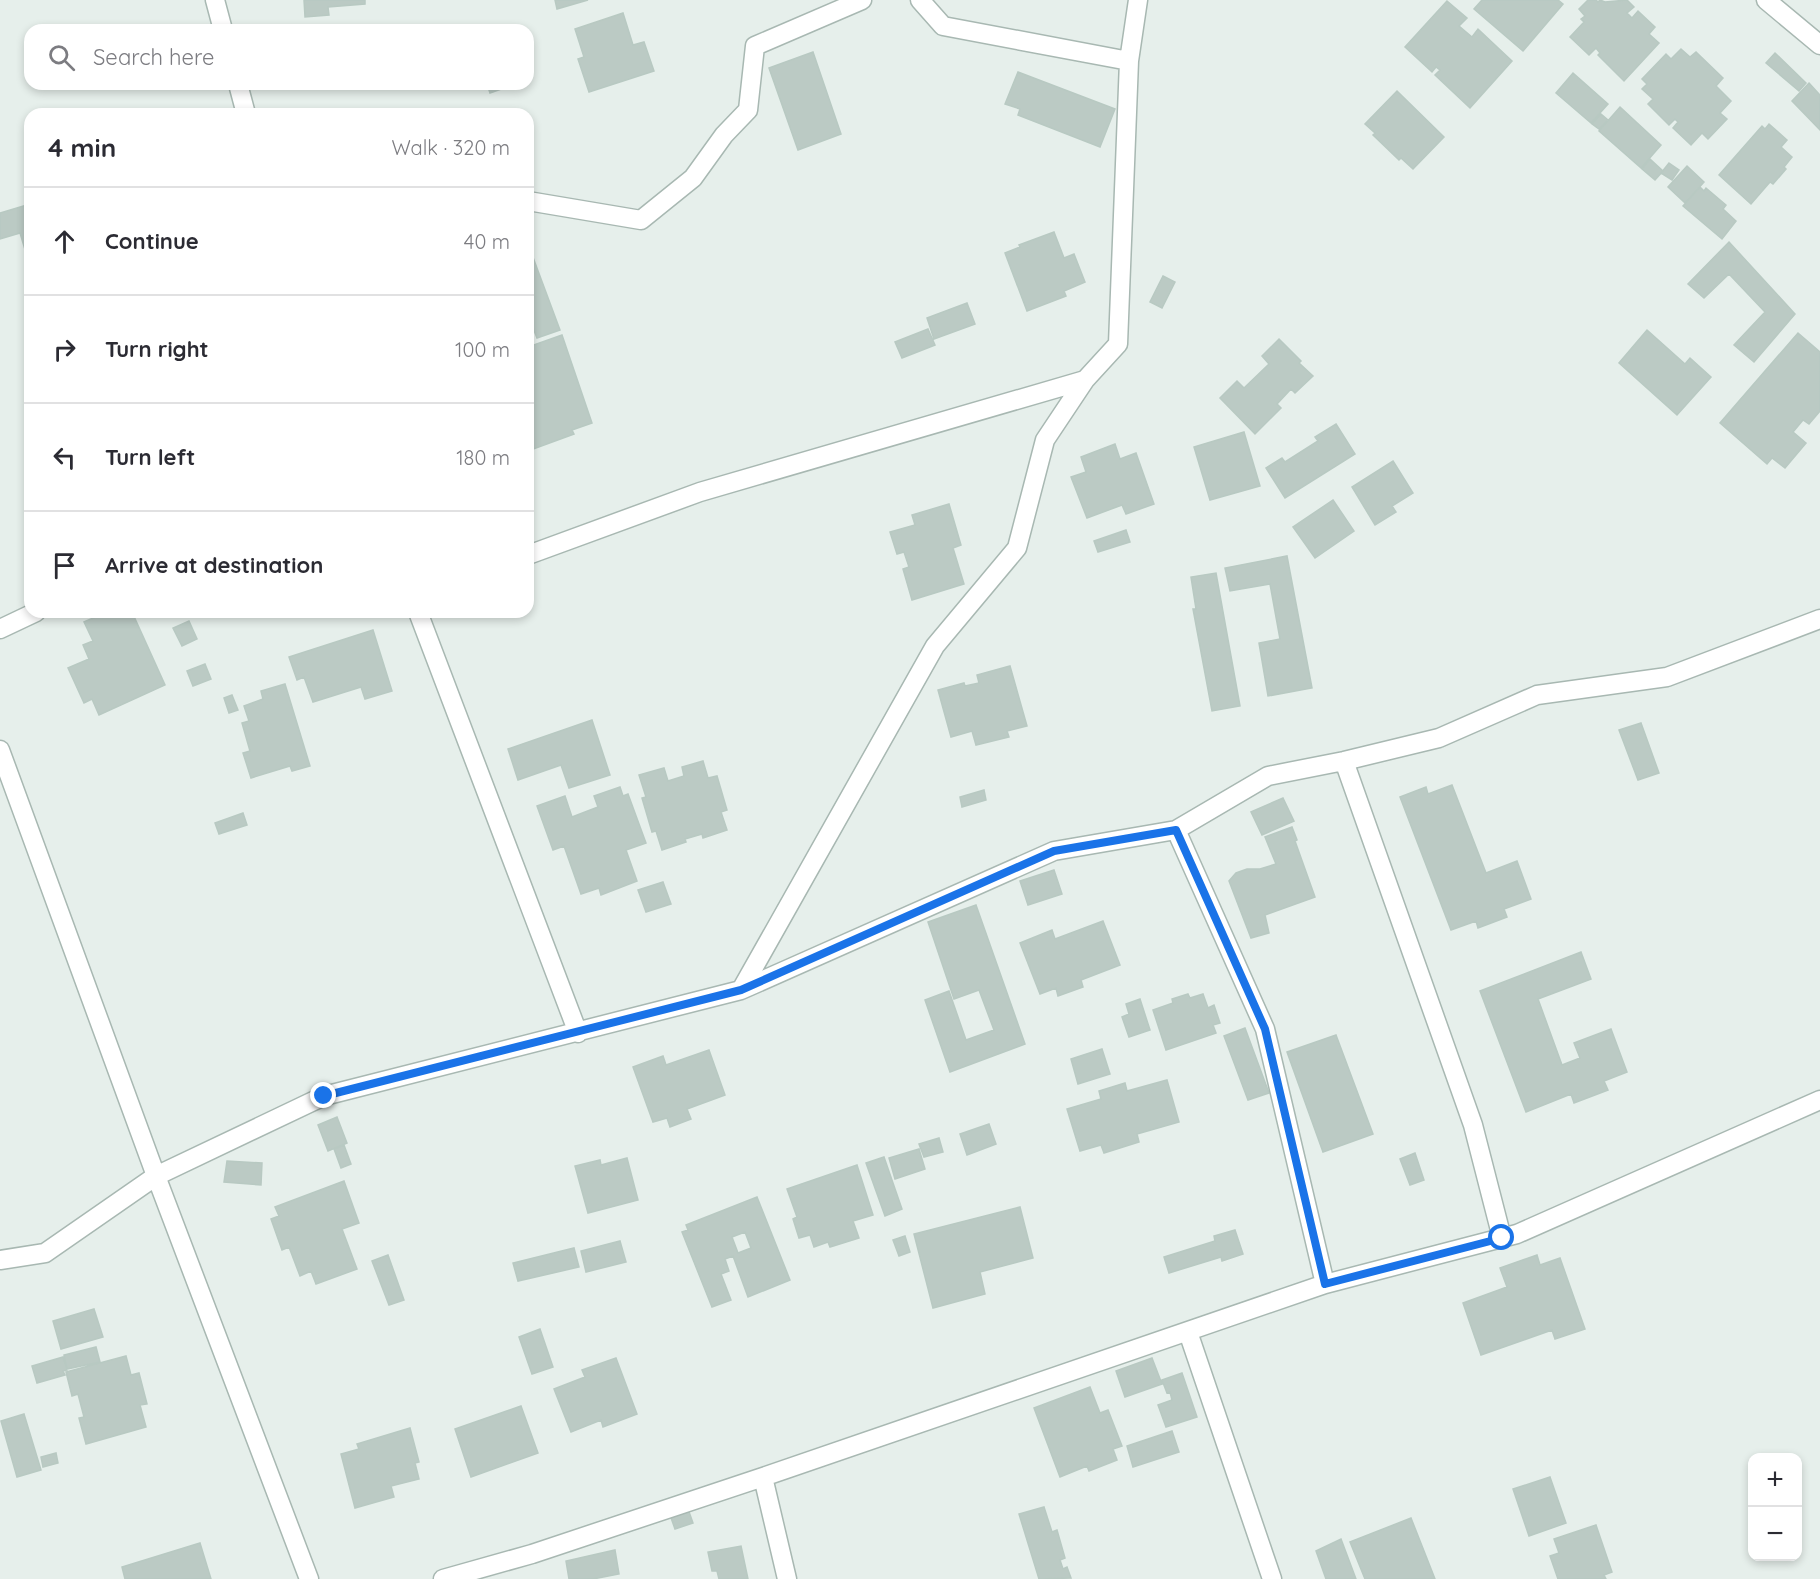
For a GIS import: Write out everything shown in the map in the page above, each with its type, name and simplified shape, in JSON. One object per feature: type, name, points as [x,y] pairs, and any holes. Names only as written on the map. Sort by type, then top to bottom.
[{"type":"street","points":[[215,0],[221,24]]},
{"type":"street","points":[[534,202],[641,220],[693,178],[724,135],[748,110],[755,46],[862,0]]},
{"type":"street","points":[[920,0],[943,26],[1129,61]]},
{"type":"street","points":[[741,990],[935,646],[1017,548],[1045,440],[1085,380],[1118,344],[1129,61],[1138,0]]},
{"type":"street","points":[[1766,0],[1820,45]]},
{"type":"street","points":[[240,90],[244,108]]},
{"type":"street","points":[[534,553],[700,492],[1085,380]]},
{"type":"street","points":[[0,629],[24,618]]},
{"type":"street","points":[[420,618],[578,1033]]},
{"type":"street","points":[[0,1260],[45,1252],[156,1176],[324,1096],[741,990],[1054,851],[1176,830],[1268,776],[1344,761],[1439,738],[1537,695],[1667,676],[1820,619]]},
{"type":"street","points":[[0,750],[156,1176],[309,1579]]},
{"type":"street","points":[[1344,761],[1473,1125],[1502,1238]]},
{"type":"street","points":[[1176,830],[1265,1029],[1325,1284]]},
{"type":"street","points":[[443,1579],[532,1554],[763,1477],[1325,1284],[1517,1234],[1820,1100]]},
{"type":"street","points":[[1188,1332],[1272,1579]]},
{"type":"street","points":[[763,1477],[787,1579]]},
{"type":"building","points":[[304,0],[365,0],[365,4],[328,7],[329,15],[305,17]]},
{"type":"building","points":[[555,0],[588,0],[557,9]]},
{"type":"building","points":[[1482,0],[1558,0],[1563,4],[1523,51],[1474,9]]},
{"type":"building","points":[[1588,0],[1605,2],[1627,0],[1634,7],[1627,13],[1632,18],[1638,11],[1655,27],[1649,34],[1659,43],[1624,81],[1598,55],[1600,53],[1596,48],[1589,55],[1570,37],[1584,22],[1581,19],[1585,16],[1579,9]]},
{"type":"building","points":[[1447,1],[1467,18],[1459,26],[1472,37],[1478,29],[1512,61],[1470,108],[1435,75],[1440,70],[1436,67],[1432,72],[1405,47]]},
{"type":"building","points":[[623,13],[633,45],[644,42],[654,71],[589,92],[578,59],[584,57],[575,29]]},
{"type":"building","points":[[1681,49],[1690,57],[1696,52],[1723,78],[1716,86],[1731,101],[1720,113],[1727,119],[1708,139],[1702,133],[1691,145],[1673,128],[1678,122],[1675,119],[1669,125],[1648,104],[1653,99],[1642,89],[1647,84],[1642,79],[1666,54],[1671,59]]},
{"type":"building","points":[[813,52],[841,134],[798,150],[769,68]]},
{"type":"building","points":[[1775,53],[1806,83],[1799,91],[1766,63]]},
{"type":"building","points":[[1018,72],[1115,109],[1100,147],[1018,115],[1020,109],[1005,104]]},
{"type":"building","points":[[1573,73],[1608,104],[1591,123],[1556,93]]},
{"type":"building","points":[[1809,83],[1820,95],[1820,130],[1792,101]]},
{"type":"building","points":[[1397,91],[1444,137],[1413,169],[1401,158],[1399,160],[1365,124]]},
{"type":"building","points":[[1620,107],[1661,145],[1641,168],[1599,131]]},
{"type":"building","points":[[1601,114],[1608,120],[1599,129],[1592,124]]},
{"type":"building","points":[[1769,124],[1787,140],[1781,147],[1792,157],[1784,167],[1786,169],[1773,184],[1770,182],[1751,204],[1719,175],[1762,126],[1765,129]]},
{"type":"building","points":[[1650,159],[1663,171],[1655,180],[1642,169]]},
{"type":"building","points":[[1669,163],[1679,170],[1672,180],[1661,173]]},
{"type":"building","points":[[1687,166],[1704,182],[1685,203],[1668,187]]},
{"type":"building","points":[[1700,187],[1704,191],[1706,188],[1726,205],[1723,209],[1736,221],[1722,239],[1683,206]]},
{"type":"building","points":[[24,206],[24,246],[20,233],[0,239],[0,213]]},
{"type":"building","points":[[1054,232],[1064,258],[1074,254],[1085,282],[1064,291],[1066,296],[1027,311],[1005,253],[1020,247],[1019,245]]},
{"type":"building","points":[[1729,242],[1795,314],[1754,362],[1734,345],[1765,312],[1729,274],[1704,298],[1688,284]]},
{"type":"building","points":[[534,260],[560,330],[537,338],[534,330]]},
{"type":"building","points":[[1163,276],[1175,282],[1162,308],[1150,302]]},
{"type":"building","points":[[967,303],[975,324],[934,339],[927,318]]},
{"type":"building","points":[[928,329],[935,345],[902,358],[895,342]]},
{"type":"building","points":[[1647,330],[1685,364],[1690,358],[1711,377],[1677,415],[1619,363]]},
{"type":"building","points":[[1798,333],[1820,352],[1820,411],[1809,424],[1803,420],[1793,432],[1806,443],[1785,468],[1772,458],[1767,464],[1720,423]]},
{"type":"building","points":[[562,335],[592,423],[572,430],[574,434],[534,449],[534,345]]},
{"type":"building","points":[[1279,339],[1313,376],[1295,393],[1291,389],[1277,404],[1281,408],[1255,434],[1220,398],[1237,381],[1244,388],[1269,364],[1262,356]]},
{"type":"building","points":[[1336,424],[1355,454],[1285,498],[1266,468],[1282,458],[1285,462],[1318,441],[1315,437]]},
{"type":"building","points":[[1244,432],[1260,486],[1210,500],[1194,447]]},
{"type":"building","points":[[1115,444],[1120,459],[1136,453],[1154,504],[1126,514],[1122,505],[1087,518],[1071,477],[1086,472],[1081,457]]},
{"type":"building","points":[[1393,461],[1413,493],[1392,506],[1396,512],[1375,525],[1352,487]]},
{"type":"building","points":[[1333,500],[1354,531],[1315,558],[1293,527]]},
{"type":"building","points":[[949,504],[961,545],[953,548],[964,584],[912,600],[903,569],[909,567],[904,552],[897,554],[890,532],[915,525],[912,515]]},
{"type":"building","points":[[1126,530],[1130,542],[1098,552],[1094,541]]},
{"type":"building","points":[[1287,556],[1312,688],[1268,696],[1259,643],[1280,639],[1270,584],[1230,591],[1225,568]]},
{"type":"building","points":[[1216,573],[1240,706],[1212,711],[1193,609],[1196,609],[1191,577]]},
{"type":"building","points":[[93,618],[135,618],[165,685],[99,715],[92,699],[84,703],[68,668],[89,659],[83,645],[93,641],[84,622]]},
{"type":"building","points":[[189,621],[197,639],[182,646],[173,628]]},
{"type":"building","points":[[373,630],[392,691],[365,699],[361,687],[313,702],[304,677],[297,680],[289,657]]},
{"type":"building","points":[[205,664],[211,679],[193,686],[187,671]]},
{"type":"building","points":[[1010,666],[1027,726],[1007,731],[1009,737],[976,745],[972,731],[951,737],[938,690],[964,683],[965,686],[979,683],[977,675]]},
{"type":"building","points":[[285,684],[310,766],[292,771],[290,766],[251,778],[243,753],[250,751],[242,723],[249,721],[244,706],[263,699],[261,691]]},
{"type":"building","points":[[232,695],[238,710],[229,713],[224,698]]},
{"type":"building","points":[[592,720],[610,775],[569,788],[561,765],[518,780],[508,749]]},
{"type":"building","points":[[1641,723],[1659,773],[1638,780],[1619,730]]},
{"type":"building","points":[[703,761],[708,778],[717,776],[727,810],[721,812],[727,830],[703,838],[702,834],[685,839],[686,842],[662,850],[656,831],[652,832],[642,798],[646,797],[639,775],[664,768],[668,781],[684,776],[682,767]]},
{"type":"building","points":[[1452,785],[1486,873],[1517,861],[1531,899],[1504,909],[1507,917],[1478,928],[1476,921],[1451,930],[1400,797],[1426,787],[1428,794]]},
{"type":"building","points":[[620,787],[623,796],[628,794],[646,843],[626,850],[637,881],[601,895],[599,888],[581,894],[564,846],[553,850],[537,806],[565,796],[572,817],[598,807],[594,796]]},
{"type":"building","points":[[984,790],[986,800],[962,807],[960,797]]},
{"type":"building","points":[[1283,798],[1294,821],[1262,835],[1251,812]]},
{"type":"building","points":[[243,813],[247,825],[219,834],[215,823]]},
{"type":"building","points":[[1292,827],[1315,897],[1265,915],[1269,933],[1251,938],[1229,881],[1236,873],[1247,869],[1260,869],[1276,864],[1265,837]]},
{"type":"building","points":[[1054,870],[1062,894],[1028,905],[1020,881]]},
{"type":"building","points":[[663,882],[671,904],[646,912],[638,890]]},
{"type":"building","points":[[976,905],[1025,1044],[950,1072],[925,1000],[949,991],[966,1040],[994,1030],[979,990],[954,999],[928,922]]},
{"type":"building","points":[[1103,921],[1120,965],[1081,980],[1083,987],[1058,996],[1056,988],[1040,994],[1020,943],[1052,930],[1055,939]]},
{"type":"building","points":[[1581,952],[1591,979],[1538,999],[1562,1065],[1580,1058],[1574,1043],[1611,1029],[1627,1072],[1604,1081],[1608,1090],[1574,1103],[1571,1094],[1526,1112],[1480,991]]},
{"type":"building","points":[[1188,994],[1190,998],[1203,994],[1208,1008],[1214,1005],[1220,1023],[1213,1025],[1216,1033],[1166,1050],[1153,1010],[1173,1003],[1172,999]]},
{"type":"building","points":[[1140,999],[1150,1030],[1129,1037],[1122,1017],[1129,1014],[1126,1004]]},
{"type":"building","points":[[1245,1028],[1269,1093],[1248,1100],[1224,1036]]},
{"type":"building","points":[[1336,1035],[1373,1134],[1323,1152],[1287,1052]]},
{"type":"building","points":[[1102,1049],[1110,1074],[1078,1084],[1071,1059]]},
{"type":"building","points":[[709,1050],[725,1095],[687,1109],[691,1119],[670,1127],[667,1118],[653,1122],[633,1067],[663,1056],[666,1065]]},
{"type":"building","points":[[1167,1080],[1179,1122],[1137,1134],[1139,1142],[1104,1153],[1101,1145],[1080,1151],[1067,1109],[1101,1099],[1099,1091],[1125,1083],[1127,1091]]},
{"type":"building","points":[[337,1117],[347,1143],[328,1151],[318,1125]]},
{"type":"building","points":[[989,1124],[996,1144],[967,1155],[960,1134]]},
{"type":"building","points":[[939,1138],[943,1152],[924,1157],[919,1144]]},
{"type":"building","points":[[344,1145],[351,1164],[341,1168],[334,1149]]},
{"type":"building","points":[[919,1149],[925,1169],[895,1179],[889,1158]]},
{"type":"building","points":[[1415,1153],[1424,1180],[1410,1185],[1400,1159]]},
{"type":"building","points":[[884,1157],[902,1209],[885,1216],[866,1163]]},
{"type":"building","points":[[627,1158],[638,1200],[588,1213],[575,1166],[600,1160],[601,1165]]},
{"type":"building","points":[[227,1161],[262,1163],[261,1185],[224,1182]]},
{"type":"building","points":[[857,1165],[873,1215],[853,1221],[859,1238],[830,1247],[828,1242],[814,1247],[810,1235],[799,1238],[793,1219],[797,1217],[787,1189]]},
{"type":"building","points":[[344,1181],[359,1223],[342,1229],[357,1269],[316,1284],[311,1271],[300,1276],[289,1247],[282,1250],[271,1219],[279,1216],[275,1207]]},
{"type":"building","points":[[757,1197],[790,1280],[748,1297],[733,1256],[725,1259],[729,1271],[721,1274],[731,1300],[712,1307],[682,1232],[688,1230],[686,1225]],"holes":[[[745,1232],[751,1248],[738,1253],[732,1237]]]},
{"type":"building","points":[[1020,1207],[1033,1258],[980,1272],[985,1294],[933,1308],[914,1234]]},
{"type":"building","points":[[1235,1230],[1243,1254],[1222,1261],[1221,1257],[1169,1273],[1164,1257],[1215,1241],[1214,1236]]},
{"type":"building","points":[[905,1236],[910,1252],[899,1256],[893,1240]]},
{"type":"building","points":[[620,1241],[626,1262],[586,1272],[581,1251]]},
{"type":"building","points":[[574,1248],[579,1267],[518,1281],[513,1263]]},
{"type":"building","points":[[388,1255],[404,1300],[389,1305],[372,1261]]},
{"type":"building","points":[[1537,1255],[1540,1265],[1560,1258],[1585,1329],[1555,1339],[1552,1330],[1481,1355],[1463,1303],[1507,1287],[1500,1268]]},
{"type":"building","points":[[94,1309],[103,1337],[61,1349],[53,1321]]},
{"type":"building","points":[[540,1329],[553,1367],[532,1374],[519,1337]]},
{"type":"building","points":[[96,1347],[100,1362],[67,1369],[64,1355]]},
{"type":"building","points":[[126,1356],[131,1375],[139,1373],[147,1404],[140,1405],[146,1427],[86,1444],[79,1418],[84,1417],[78,1394],[72,1396],[66,1372]]},
{"type":"building","points":[[63,1357],[67,1370],[63,1371],[65,1375],[37,1383],[32,1366]]},
{"type":"building","points":[[616,1358],[637,1414],[603,1427],[601,1420],[571,1432],[554,1389],[585,1377],[582,1370]]},
{"type":"building","points":[[1152,1358],[1162,1384],[1125,1397],[1116,1371]]},
{"type":"building","points":[[1182,1373],[1197,1417],[1166,1427],[1158,1405],[1172,1400],[1162,1380]]},
{"type":"building","points":[[1090,1387],[1100,1413],[1108,1410],[1122,1446],[1113,1449],[1117,1460],[1089,1471],[1087,1466],[1060,1477],[1034,1408]]},
{"type":"building","points":[[521,1406],[538,1453],[471,1477],[455,1429]]},
{"type":"building","points":[[24,1414],[41,1470],[17,1477],[1,1421]]},
{"type":"building","points":[[410,1428],[419,1462],[415,1463],[419,1479],[391,1486],[394,1497],[355,1508],[341,1454],[359,1449],[357,1444]]},
{"type":"building","points":[[1172,1431],[1179,1452],[1133,1467],[1127,1446]]},
{"type":"building","points":[[56,1453],[58,1463],[43,1467],[41,1457]]},
{"type":"building","points":[[1550,1477],[1566,1523],[1529,1536],[1513,1489]]},
{"type":"building","points":[[1044,1507],[1052,1532],[1057,1530],[1065,1558],[1060,1560],[1063,1569],[1067,1567],[1071,1578],[1039,1579],[1019,1514]]},
{"type":"building","points":[[688,1509],[693,1523],[675,1529],[670,1515]]},
{"type":"building","points":[[1411,1518],[1435,1579],[1365,1579],[1350,1542]]},
{"type":"building","points":[[1596,1525],[1612,1572],[1604,1575],[1606,1579],[1558,1579],[1550,1556],[1559,1553],[1554,1539]]},
{"type":"building","points":[[1341,1539],[1356,1579],[1326,1579],[1316,1551]]},
{"type":"building","points":[[200,1543],[211,1579],[125,1579],[122,1567]]},
{"type":"building","points":[[741,1546],[748,1579],[719,1579],[717,1571],[712,1571],[708,1552]]},
{"type":"building","points":[[615,1550],[619,1574],[593,1579],[569,1579],[566,1561]]},
{"type":"route","points":[[324,1096],[741,990],[1054,851],[1176,830],[1265,1029],[1325,1284],[1502,1238]]}]
